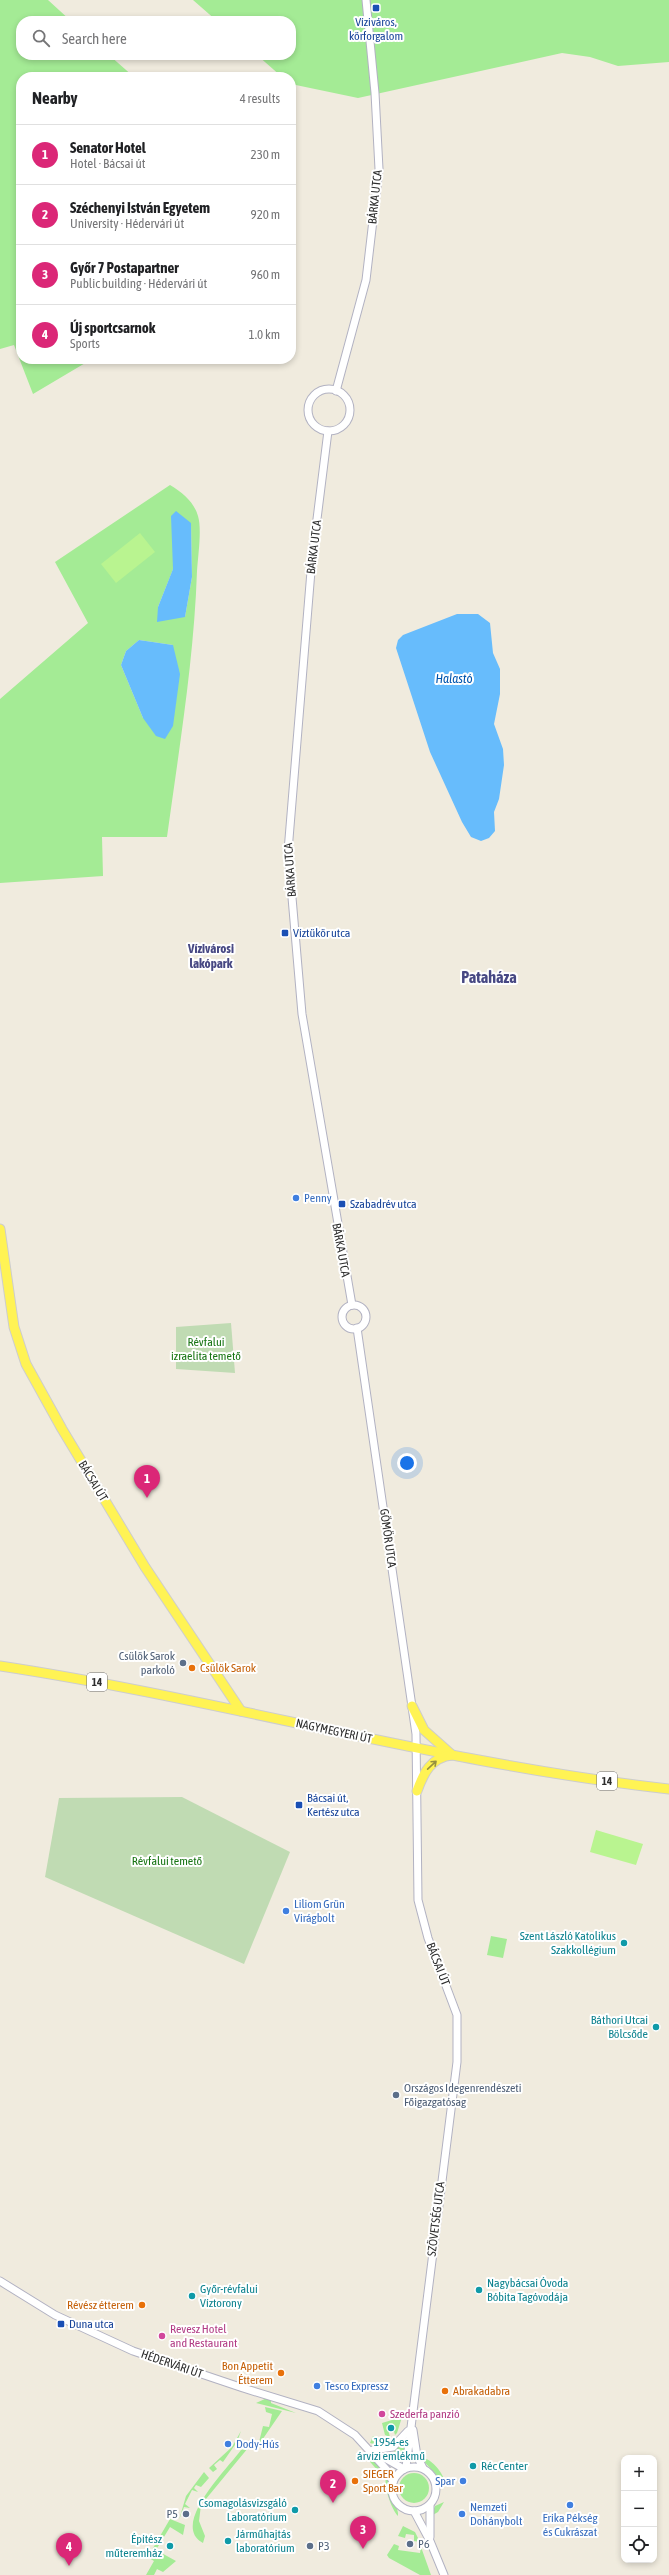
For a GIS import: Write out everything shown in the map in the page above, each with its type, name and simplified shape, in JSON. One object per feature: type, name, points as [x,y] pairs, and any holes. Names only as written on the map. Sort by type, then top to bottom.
[{"type":"main road","name":"BÁCSAI ÚT","points":[[0,1229],[14,1327],[26,1364],[55,1417],[145,1567],[240,1711]]},
{"type":"main road","name":"NAGYMEGYERI ÚT","points":[[0,1666],[90,1680],[455,1755],[546,1772],[669,1788]]},
{"type":"main road","points":[[412,1706],[424,1730],[455,1755]]},
{"type":"main road","points":[[417,1791],[429,1766],[444,1757],[455,1755]]},
{"type":"street","name":"BÁRKA UTCA","points":[[336,391],[366,280],[379,169],[375,93],[366,0]]},
{"type":"street","points":[[323,390],[336,391],[346,399],[350,411],[347,421],[340,428],[328,431],[322,430],[312,422],[308,410],[309,404],[317,394],[323,390]]},
{"type":"street","name":"BÁRKA UTCA","points":[[328,431],[312,559],[288,851],[302,1014],[352,1305]]},
{"type":"street","points":[[352,1305],[360,1306],[366,1315],[364,1323],[357,1328],[348,1327],[342,1319],[344,1311],[352,1305]]},
{"type":"street","name":"GÖMÖR UTCA","points":[[357,1328],[412,1706],[417,1747],[417,1791]]},
{"type":"street","name":"BÁCSAI ÚT","points":[[417,1791],[416,1871],[421,1913],[458,2015]]},
{"type":"street","name":"SZÖVETSÉG UTCA","points":[[405,2468],[457,2062],[458,2015]]},
{"type":"street","name":"HÉDERVÁRI ÚT","points":[[0,2281],[55,2315],[133,2350],[236,2386],[318,2411],[343,2426],[370,2449],[387,2470],[393,2482]]},
{"type":"street","points":[[370,2449],[393,2447],[404,2437],[410,2426]]},
{"type":"street","name":"SZÖVETSÉG UTCA","points":[[410,2426],[417,2456],[423,2468]]},
{"type":"street","name":"HÉDERVÁRI ÚT","points":[[370,2449],[405,2468]]},
{"type":"street","points":[[430,2505],[414,2511],[404,2509],[395,2500],[393,2482],[405,2468],[423,2468],[429,2471],[436,2483],[436,2494],[430,2505],[430,2541]]},
{"type":"street","points":[[414,2511],[430,2541],[444,2575]]},
{"type":"green space","points":[[0,0],[48,0],[66,16],[16,16],[16,60],[115,60],[128,72],[16,72],[16,350],[14,345],[0,349]]},
{"type":"green space","points":[[193,0],[669,0],[669,62],[618,66],[590,57],[562,53],[358,98],[296,85],[296,72],[276,72],[263,60],[296,60],[296,16],[211,16]]},
{"type":"green space","points":[[21,364],[84,364],[33,394]]},
{"type":"green space","points":[[170,485],[187,498],[194,506],[198,516],[200,535],[193,638],[167,837],[102,837],[103,876],[0,883],[0,699],[88,623],[55,562]],"holes":[[[191,524],[192,577],[185,617],[158,607]],[[139,640],[173,645],[143,718],[121,665],[126,651]]]},
{"type":"green space","points":[[140,533],[155,552],[116,583],[101,564]]},
{"type":"green space","name":"Révfalui izraelita temető","points":[[231,1323],[235,1373],[176,1369],[176,1327]]},
{"type":"green space","name":"Révfalui temető","points":[[182,1797],[290,1852],[244,1964],[45,1877],[59,1798]]},
{"type":"green space","points":[[596,1830],[643,1844],[636,1865],[590,1852]]},
{"type":"green space","points":[[491,1936],[507,1939],[503,1958],[487,1955]]},
{"type":"green space","points":[[267,2398],[271,2400],[271,2403],[296,2413],[256,2403]]},
{"type":"green space","points":[[265,2407],[282,2411],[258,2446],[263,2426],[269,2427],[272,2414],[266,2412]]},
{"type":"green space","points":[[402,2417],[397,2433],[395,2435],[392,2424],[387,2426],[390,2437],[385,2435],[382,2423]]},
{"type":"green space","points":[[241,2431],[237,2442],[223,2462],[220,2460],[214,2465],[217,2469],[213,2472],[209,2468],[232,2447]]},
{"type":"green space","points":[[373,2436],[384,2442],[385,2447],[370,2443]]},
{"type":"green space","points":[[405,2440],[405,2454],[400,2455],[392,2450]]},
{"type":"green space","points":[[248,2448],[201,2505],[199,2521],[205,2536],[203,2543],[194,2535],[193,2523],[197,2510],[205,2496],[225,2469],[241,2450]]},
{"type":"green space","points":[[367,2454],[382,2469],[379,2472],[364,2455]]},
{"type":"green space","points":[[420,2457],[430,2461],[438,2468],[447,2487]]},
{"type":"green space","points":[[204,2472],[209,2478],[201,2487],[196,2485],[194,2488],[198,2492],[192,2490],[185,2504],[190,2508],[184,2507],[179,2520],[186,2496]]},
{"type":"green space","points":[[414,2473],[425,2477],[429,2488],[425,2499],[414,2503],[403,2499],[399,2488],[403,2477]]},
{"type":"green space","points":[[387,2474],[390,2497],[397,2508],[398,2516],[395,2513],[386,2489]]},
{"type":"green space","points":[[444,2502],[438,2512],[431,2516],[435,2506]]},
{"type":"green space","points":[[170,2519],[185,2525],[183,2535],[170,2527],[156,2550],[176,2561],[163,2572],[157,2569],[154,2575],[146,2575],[154,2561],[149,2558],[149,2555]]},
{"type":"green space","points":[[403,2526],[415,2532],[420,2542],[414,2541],[414,2535],[406,2534],[405,2538],[398,2536]]},
{"type":"green space","points":[[394,2544],[399,2546],[398,2550],[420,2553],[421,2547],[431,2575],[420,2575],[389,2558],[387,2555]]},
{"type":"water","points":[[176,511],[191,523],[192,577],[185,617],[157,622],[158,607],[173,569],[171,516]]},
{"type":"water","name":"Halastó","points":[[457,614],[478,614],[490,623],[493,653],[500,669],[500,694],[494,724],[503,749],[504,765],[499,799],[494,812],[495,831],[489,838],[481,841],[471,837],[462,822],[430,752],[396,648],[398,640],[403,635]]},
{"type":"water","points":[[139,640],[173,645],[180,674],[173,726],[165,739],[156,736],[143,718],[121,665],[126,651]]},
{"type":"place","name":"Víziváros, körforgalom","points":[[376,8]]},
{"type":"place","name":"Víztükör utca","points":[[285,933]]},
{"type":"place","name":"Penny","points":[[296,1198]]},
{"type":"place","name":"Szabadrév utca","points":[[342,1204]]},
{"type":"place","name":"Senator Hotel","points":[[147,1498]]},
{"type":"place","name":"Csülök Sarok parkoló","points":[[183,1663]]},
{"type":"place","name":"Csülök Sarok","points":[[192,1668]]},
{"type":"place","name":"Bácsai út, Kertész utca","points":[[299,1805]]},
{"type":"place","name":"Liliom Grün Virágbolt","points":[[286,1911]]},
{"type":"place","name":"Szent László Katolikus Szakkollégium","points":[[624,1943]]},
{"type":"place","name":"Báthori Utcai Bölcsőde","points":[[656,2027]]},
{"type":"place","name":"Országos Idegenrendészeti Főigazgatósag","points":[[396,2095]]},
{"type":"place","name":"Nagybácsai Óvoda Bóbita Tagóvodája","points":[[479,2290]]},
{"type":"place","name":"Győr-révfalui Víztorony","points":[[192,2296]]},
{"type":"place","name":"Révész étterem","points":[[142,2305]]},
{"type":"place","name":"Duna utca","points":[[61,2324]]},
{"type":"place","name":"Revesz Hotel and Restaurant","points":[[162,2336]]},
{"type":"place","name":"Bon Appetit Étterem","points":[[281,2373]]},
{"type":"place","name":"Tesco Expressz","points":[[317,2386]]},
{"type":"place","name":"Abrakadabra","points":[[445,2391]]},
{"type":"place","name":"Szederfa panzió","points":[[382,2414]]},
{"type":"place","name":"1954-es árvízi emlékmű","points":[[391,2428]]},
{"type":"place","name":"Dody-Hús","points":[[228,2444]]},
{"type":"place","name":"Réc Center","points":[[473,2466]]},
{"type":"place","name":"SIEGER Sport Bar","points":[[355,2481]]},
{"type":"place","name":"Spar","points":[[463,2481]]},
{"type":"place","name":"Széchenyi István Egyetem","points":[[333,2503]]},
{"type":"place","name":"Erika Pékség és Cukrászat","points":[[570,2505]]},
{"type":"place","name":"Csomagolásvizsgáló Laboratórium","points":[[295,2510]]},
{"type":"place","name":"P5","points":[[186,2514]]},
{"type":"place","name":"Nemzeti Dohánybolt","points":[[462,2514]]},
{"type":"place","name":"Járműhajtás laboratórium","points":[[228,2541]]},
{"type":"place","name":"P6","points":[[410,2544]]},
{"type":"place","name":"Építész műteremház","points":[[170,2546]]},
{"type":"place","name":"P3","points":[[310,2546]]},
{"type":"place","name":"Győr 7 Postapartner","points":[[363,2549]]},
{"type":"place","name":"Új sportcsarnok","points":[[69,2566]]},
{"type":"district","name":"Vízivárosi lakópark","points":[[211,956]]},
{"type":"district","name":"Pataháza","points":[[489,977]]}]
